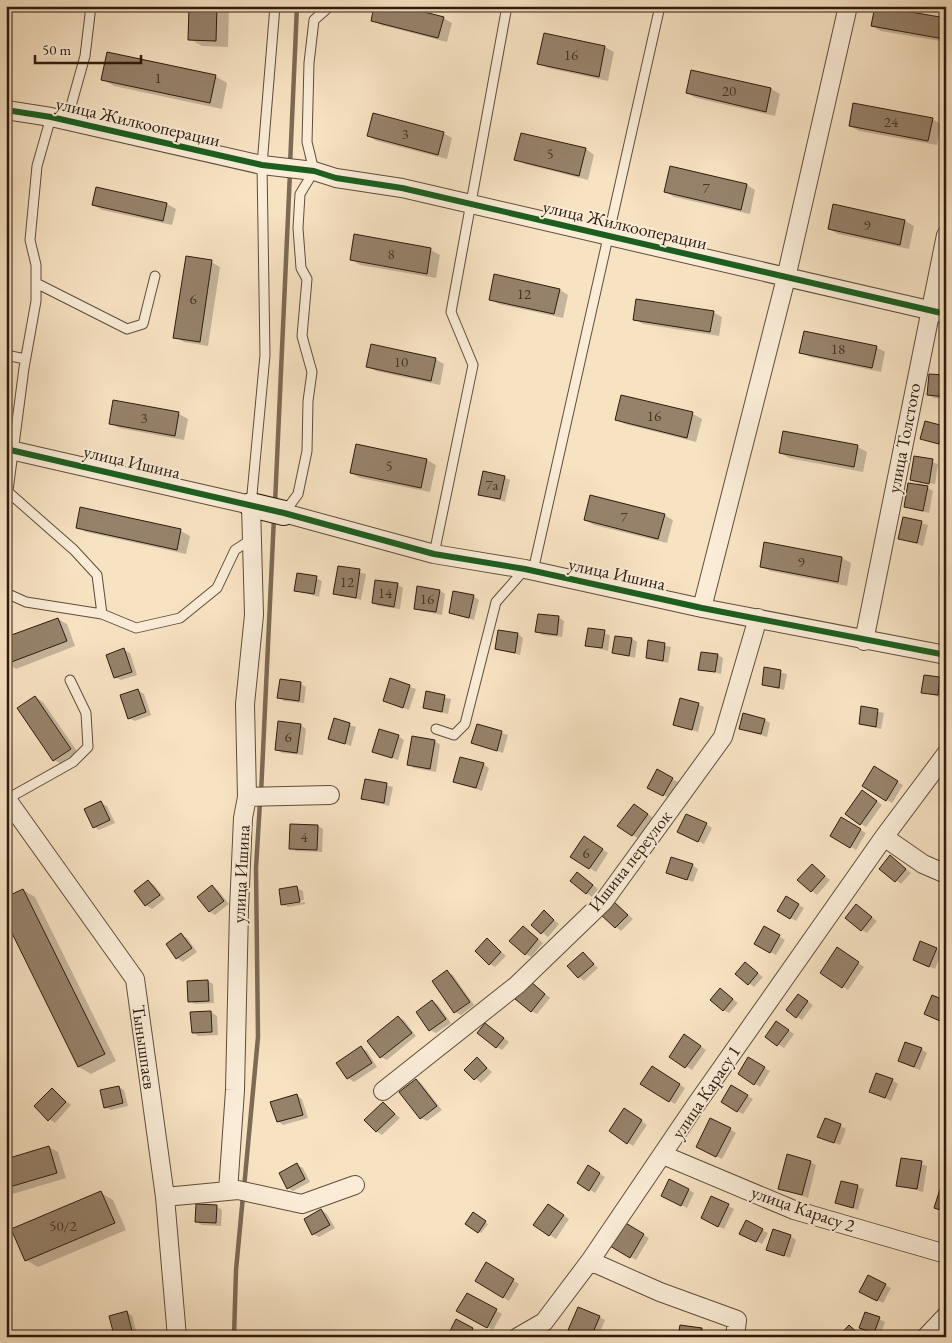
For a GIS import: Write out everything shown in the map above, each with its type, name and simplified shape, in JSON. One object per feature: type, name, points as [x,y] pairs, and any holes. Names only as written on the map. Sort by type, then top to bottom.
[{"type":"street","points":[[702,608],[786,278],[848,6]]},
{"type":"street","name":"улица Жилкооперации","points":[[6,110],[51,117],[262,165],[314,171],[336,178],[402,188],[938,312]]},
{"type":"street","name":"улица Толстого","points":[[864,641],[938,312],[946,235]]},
{"type":"street","name":"улица Ишина","points":[[10,450],[251,505],[254,615],[245,704],[247,797],[243,818],[239,909],[233,1190]]},
{"type":"street","points":[[251,505],[284,513]]},
{"type":"street","name":"улица Ишина","points":[[284,513],[434,554],[529,570],[702,608],[864,641],[946,655]]},
{"type":"street","name":"Ишина переулок","points":[[383,1091],[517,985],[604,901],[723,737],[758,618]]},
{"type":"street","name":"улица Карасу 1","points":[[518,1337],[544,1322],[590,1261],[664,1155],[695,1106],[884,837],[946,754]]},
{"type":"street","points":[[247,797],[330,795]]},
{"type":"street","name":"Тынышпаев","points":[[7,798],[135,979],[165,1197],[177,1337]]},
{"type":"street","points":[[884,837],[923,864],[946,874]]},
{"type":"street","name":"улица Карасу 2","points":[[664,1155],[794,1210],[946,1254]]},
{"type":"street","points":[[165,1197],[233,1190],[258,1193],[302,1204],[355,1185]]},
{"type":"street","points":[[590,1261],[660,1292],[737,1320],[735,1337]]},
{"type":"street","points":[[926,1337],[946,1316]]},
{"type":"lane","points":[[6,506],[10,450],[36,301],[36,265],[30,240],[37,166],[51,117],[71,106],[86,56],[91,6]]},
{"type":"lane","points":[[251,505],[265,355],[262,165],[275,6]]},
{"type":"lane","points":[[284,513],[298,494],[307,451],[308,401],[312,372],[302,336],[307,279],[301,268],[298,228],[300,194],[314,171],[307,142],[309,63],[314,20],[330,6]]},
{"type":"lane","points":[[434,554],[473,365],[451,312],[507,6]]},
{"type":"lane","points":[[436,729],[454,735],[465,724],[496,602],[529,570],[608,237],[660,6]]},
{"type":"lane","points":[[36,283],[127,329],[143,324],[155,276]]},
{"type":"lane","points":[[6,355],[25,360]]},
{"type":"lane","points":[[8,492],[74,550],[97,575],[102,614]]},
{"type":"lane","points":[[6,593],[26,602],[102,614],[136,628],[180,618],[217,588],[235,550],[252,539]]},
{"type":"lane","points":[[7,798],[73,762],[88,747],[86,713],[70,680]]},
{"type":"building","points":[[189,6],[217,6],[216,41],[188,40]]},
{"type":"building","points":[[374,6],[401,6],[444,17],[438,38],[371,21]]},
{"type":"building","points":[[875,6],[946,18],[944,39],[871,26]]},
{"type":"building","points":[[544,33],[605,46],[599,77],[537,64]]},
{"type":"building","points":[[107,52],[216,75],[210,103],[101,80]]},
{"type":"building","points":[[691,70],[771,88],[766,112],[686,93]]},
{"type":"building","points":[[853,103],[933,118],[928,141],[849,126]]},
{"type":"building","points":[[373,113],[444,132],[438,155],[367,136]]},
{"type":"building","points":[[521,133],[586,148],[579,176],[514,160]]},
{"type":"building","points":[[670,166],[747,184],[741,210],[664,192]]},
{"type":"building","points":[[96,187],[167,203],[163,221],[92,205]]},
{"type":"building","points":[[833,204],[905,220],[900,245],[828,229]]},
{"type":"building","points":[[354,234],[431,248],[427,274],[350,260]]},
{"type":"building","points":[[186,256],[212,260],[200,342],[173,338]]},
{"type":"building","points":[[494,274],[560,289],[554,314],[489,300]]},
{"type":"building","points":[[636,299],[714,311],[710,332],[633,320]]},
{"type":"building","points":[[804,331],[877,346],[872,368],[799,353]]},
{"type":"building","points":[[371,344],[436,358],[431,381],[366,367]]},
{"type":"building","points":[[929,374],[946,375],[946,397],[927,395]]},
{"type":"building","points":[[621,395],[693,412],[687,438],[615,420]]},
{"type":"building","points":[[113,400],[179,412],[175,436],[109,424]]},
{"type":"building","points":[[925,421],[944,426],[939,444],[920,439]]},
{"type":"building","points":[[783,431],[858,445],[854,467],[779,453]]},
{"type":"building","points":[[356,444],[427,459],[421,488],[350,473]]},
{"type":"building","points":[[914,456],[933,459],[929,484],[910,480]]},
{"type":"building","points":[[483,471],[505,476],[500,499],[478,495]]},
{"type":"building","points":[[908,483],[928,486],[923,511],[904,507]]},
{"type":"building","points":[[590,495],[665,514],[658,539],[584,520]]},
{"type":"building","points":[[80,507],[181,529],[177,550],[76,528]]},
{"type":"building","points":[[903,517],[922,521],[917,543],[898,539]]},
{"type":"building","points":[[764,542],[842,557],[838,582],[760,567]]},
{"type":"building","points":[[338,566],[360,569],[356,598],[333,594]]},
{"type":"building","points":[[944,568],[946,569],[946,583],[941,581]]},
{"type":"building","points":[[297,573],[317,576],[314,594],[294,591]]},
{"type":"building","points":[[375,580],[398,583],[394,607],[372,603]]},
{"type":"building","points":[[417,586],[440,590],[436,612],[414,609]]},
{"type":"building","points":[[453,591],[474,595],[469,618],[449,613]]},
{"type":"building","points":[[538,614],[559,616],[557,635],[535,632]]},
{"type":"building","points":[[58,618],[67,641],[6,664],[6,637]]},
{"type":"building","points":[[588,628],[605,630],[602,648],[585,646]]},
{"type":"building","points":[[498,630],[518,633],[515,653],[495,649]]},
{"type":"building","points":[[615,636],[632,638],[629,656],[612,653]]},
{"type":"building","points":[[648,640],[665,643],[663,661],[646,658]]},
{"type":"building","points":[[124,648],[132,672],[114,678],[106,655]]},
{"type":"building","points":[[701,652],[718,654],[715,672],[698,670]]},
{"type":"building","points":[[764,667],[781,670],[779,688],[762,685]]},
{"type":"building","points":[[924,675],[940,677],[938,695],[921,693]]},
{"type":"building","points":[[390,678],[410,685],[403,708],[383,701]]},
{"type":"building","points":[[280,679],[301,682],[299,701],[277,698]]},
{"type":"building","points":[[138,689],[146,712],[128,719],[120,695]]},
{"type":"building","points":[[426,691],[445,695],[442,712],[423,708]]},
{"type":"building","points":[[35,696],[71,749],[53,761],[17,708]]},
{"type":"building","points":[[680,698],[699,703],[692,730],[673,725]]},
{"type":"building","points":[[861,706],[878,709],[876,727],[859,724]]},
{"type":"building","points":[[743,713],[765,719],[761,734],[739,729]]},
{"type":"building","points":[[334,718],[350,723],[345,744],[328,739]]},
{"type":"building","points":[[278,721],[301,724],[297,753],[275,750]]},
{"type":"building","points":[[477,724],[502,731],[497,751],[471,743]]},
{"type":"building","points":[[379,729],[399,735],[392,758],[372,752]]},
{"type":"building","points":[[412,736],[435,740],[430,769],[407,765]]},
{"type":"building","points":[[460,757],[484,763],[476,788],[453,782]]},
{"type":"building","points":[[874,766],[898,781],[886,801],[862,786]]},
{"type":"building","points":[[657,769],[673,778],[663,796],[647,788]]},
{"type":"building","points":[[365,779],[387,783],[384,803],[361,799]]},
{"type":"building","points":[[862,790],[877,801],[860,825],[845,814]]},
{"type":"building","points":[[101,801],[110,820],[93,828],[84,809]]},
{"type":"building","points":[[634,804],[648,814],[632,836],[617,826]]},
{"type":"building","points":[[686,814],[707,823],[698,842],[677,832]]},
{"type":"building","points":[[841,817],[861,829],[850,848],[830,836]]},
{"type":"building","points":[[290,824],[318,825],[317,850],[289,849]]},
{"type":"building","points":[[584,836],[603,849],[589,869],[570,857]]},
{"type":"building","points":[[890,855],[906,869],[895,882],[879,869]]},
{"type":"building","points":[[671,857],[693,864],[687,880],[666,873]]},
{"type":"building","points":[[812,864],[825,876],[811,892],[797,880]]},
{"type":"building","points":[[577,872],[593,885],[586,894],[570,881]]},
{"type":"building","points":[[148,880],[160,895],[145,906],[134,891]]},
{"type":"building","points":[[212,885],[224,901],[209,912],[197,897]]},
{"type":"building","points":[[297,886],[300,902],[281,905],[279,889]]},
{"type":"building","points":[[23,889],[105,1054],[78,1067],[6,921],[6,897]]},
{"type":"building","points":[[786,896],[799,904],[790,919],[777,911]]},
{"type":"building","points":[[612,900],[628,915],[615,928],[599,913]]},
{"type":"building","points":[[856,904],[872,917],[861,931],[845,918]]},
{"type":"building","points":[[544,910],[554,920],[541,934],[531,925]]},
{"type":"building","points":[[523,926],[538,939],[525,955],[509,941]]},
{"type":"building","points":[[764,926],[780,935],[770,953],[754,944]]},
{"type":"building","points":[[181,933],[192,948],[176,959],[166,944]]},
{"type":"building","points":[[487,938],[501,952],[489,965],[475,951]]},
{"type":"building","points":[[920,941],[937,948],[929,967],[913,960]]},
{"type":"building","points":[[837,947],[859,962],[842,988],[820,973]]},
{"type":"building","points":[[583,952],[594,964],[578,978],[567,966]]},
{"type":"building","points":[[745,962],[758,973],[748,985],[735,974]]},
{"type":"building","points":[[447,970],[470,1002],[454,1013],[432,981]]},
{"type":"building","points":[[208,980],[209,1001],[188,1002],[187,981]]},
{"type":"building","points":[[530,981],[545,994],[531,1012],[515,999]]},
{"type":"building","points":[[720,988],[733,999],[723,1011],[710,1000]]},
{"type":"building","points":[[798,994],[808,1001],[796,1018],[786,1010]]},
{"type":"building","points":[[932,995],[946,1001],[940,1021],[924,1014]]},
{"type":"building","points":[[432,1000],[446,1019],[429,1031],[416,1012]]},
{"type":"building","points":[[211,1011],[212,1032],[192,1033],[190,1012]]},
{"type":"building","points":[[398,1016],[412,1033],[380,1058],[367,1041]]},
{"type":"building","points":[[776,1021],[789,1030],[777,1046],[765,1037]]},
{"type":"building","points":[[485,1023],[504,1038],[496,1048],[477,1033]]},
{"type":"building","points":[[684,1034],[701,1046],[685,1068],[669,1057]]},
{"type":"building","points":[[905,1042],[922,1048],[914,1067],[898,1061]]},
{"type":"building","points":[[361,1046],[372,1063],[347,1079],[336,1063]]},
{"type":"building","points":[[477,1057],[487,1068],[474,1080],[464,1070]]},
{"type":"building","points":[[748,1057],[765,1067],[754,1085],[738,1074]]},
{"type":"building","points":[[652,1066],[680,1084],[669,1102],[640,1084]]},
{"type":"building","points":[[876,1073],[893,1079],[885,1098],[869,1092]]},
{"type":"building","points":[[416,1079],[437,1106],[420,1119],[399,1092]]},
{"type":"building","points":[[731,1085],[748,1095],[737,1112],[721,1102]]},
{"type":"building","points":[[119,1086],[123,1103],[104,1108],[100,1090]]},
{"type":"building","points":[[52,1088],[66,1102],[48,1121],[34,1106]]},
{"type":"building","points":[[297,1094],[303,1115],[277,1122],[270,1102]]},
{"type":"building","points":[[383,1102],[395,1114],[376,1132],[364,1120]]},
{"type":"building","points":[[624,1108],[642,1120],[627,1144],[609,1131]]},
{"type":"building","points":[[710,1118],[731,1128],[716,1157],[696,1147]]},
{"type":"building","points":[[825,1118],[841,1124],[834,1143],[817,1137]]},
{"type":"building","points":[[49,1146],[57,1173],[6,1188],[6,1159]]},
{"type":"building","points":[[787,1154],[811,1161],[802,1195],[778,1189]]},
{"type":"building","points":[[901,1158],[922,1161],[917,1189],[896,1186]]},
{"type":"building","points":[[297,1163],[305,1179],[287,1189],[279,1173]]},
{"type":"building","points":[[588,1165],[600,1173],[589,1191],[577,1183]]},
{"type":"building","points":[[669,1179],[689,1189],[681,1206],[661,1196]]},
{"type":"building","points":[[841,1181],[858,1185],[853,1208],[835,1203]]},
{"type":"building","points":[[941,1186],[946,1188],[946,1212],[934,1208]]},
{"type":"building","points":[[101,1191],[115,1223],[25,1261],[11,1229]]},
{"type":"building","points":[[711,1196],[729,1204],[718,1227],[701,1218]]},
{"type":"building","points":[[196,1204],[217,1205],[216,1223],[195,1222]]},
{"type":"building","points":[[548,1204],[564,1215],[549,1236],[533,1225]]},
{"type":"building","points":[[321,1209],[330,1225],[312,1235],[304,1219]]},
{"type":"building","points":[[473,1212],[486,1221],[478,1233],[465,1224]]},
{"type":"building","points":[[746,1220],[763,1229],[756,1242],[739,1234]]},
{"type":"building","points":[[624,1222],[644,1234],[630,1258],[610,1246]]},
{"type":"building","points":[[773,1229],[791,1235],[784,1256],[766,1250]]},
{"type":"building","points":[[486,1262],[514,1279],[503,1298],[475,1281]]},
{"type":"building","points":[[868,1275],[886,1284],[877,1301],[859,1292]]},
{"type":"building","points":[[467,1293],[497,1309],[487,1328],[456,1311]]},
{"type":"building","points":[[578,1307],[600,1316],[591,1337],[584,1337],[568,1330]]},
{"type":"building","points":[[127,1311],[132,1331],[114,1335],[109,1316]]},
{"type":"building","points":[[865,1312],[880,1317],[874,1333],[859,1328]]},
{"type":"building","points":[[456,1319],[473,1328],[469,1337],[447,1337]]},
{"type":"building","points":[[680,1325],[702,1328],[701,1337],[678,1337]]},
{"type":"building","points":[[849,1325],[862,1337],[838,1337]]},
{"type":"waterway","points":[[290,165],[297,6]]},
{"type":"waterway","points":[[275,504],[290,172]]},
{"type":"waterway","points":[[261,794],[274,517]]},
{"type":"waterway","points":[[244,1188],[258,1037],[256,868],[260,802]]},
{"type":"waterway","points":[[234,1337],[236,1270],[243,1196]]},
{"type":"cycle path","points":[[6,110],[51,117],[262,165],[314,171],[336,178],[402,188],[946,314]]},
{"type":"cycle path","points":[[6,449],[284,513],[434,554],[525,569],[702,608],[946,655]]}]
